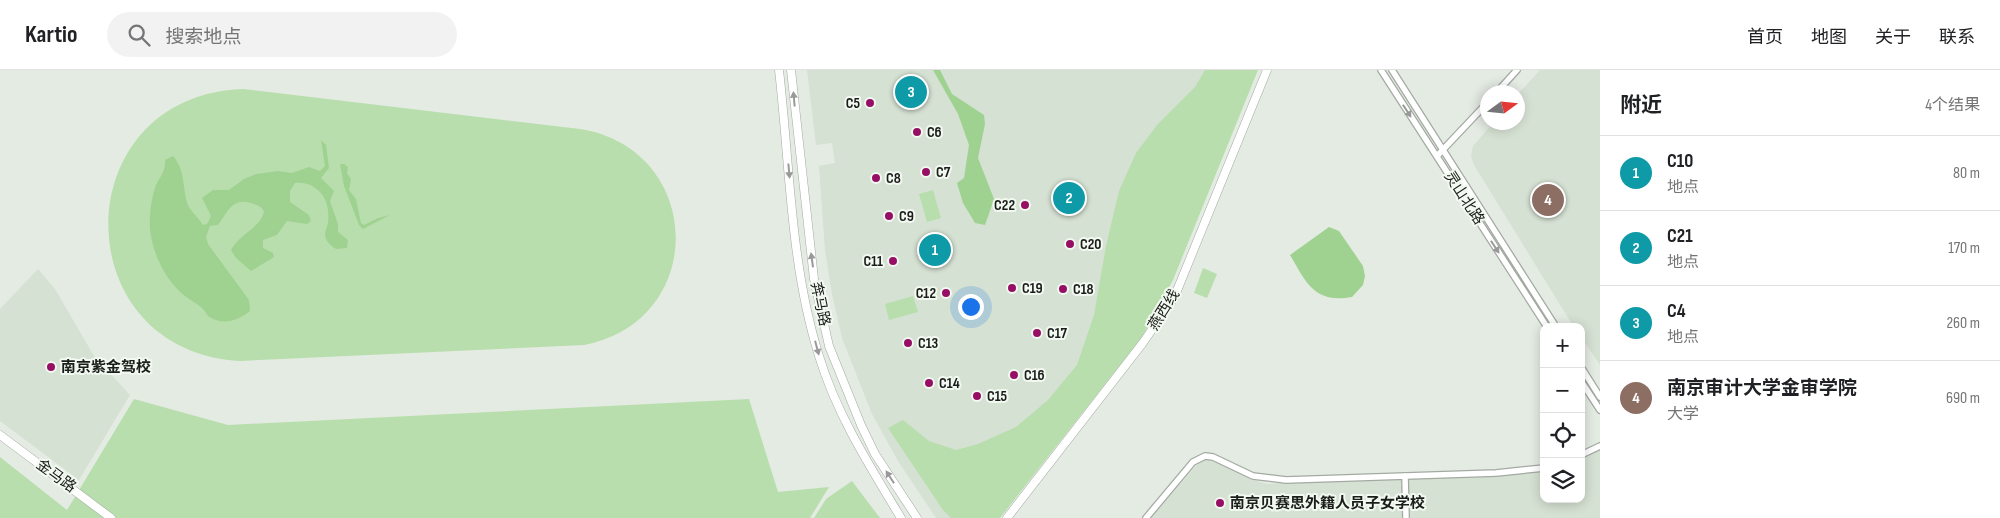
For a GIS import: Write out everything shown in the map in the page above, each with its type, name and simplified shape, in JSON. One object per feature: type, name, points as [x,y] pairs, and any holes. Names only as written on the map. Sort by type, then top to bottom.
[{"type":"main road","name":"奔马路","points":[[779,70],[796,244],[802,285],[819,356],[847,429],[901,518]]},
{"type":"main road","name":"奔马路","points":[[791,70],[814,279],[829,346],[861,425],[875,454],[917,518]]},
{"type":"main road","name":"燕西线","points":[[1007,518],[1142,344],[1174,298],[1267,70]]},
{"type":"main road","name":"金马路","points":[[0,436],[111,518]]},
{"type":"street","name":"灵山北路","points":[[1381,70],[1544,323]]},
{"type":"street","name":"灵山北路","points":[[1392,70],[1553,323]]},
{"type":"street","points":[[1503,85],[1517,70]]},
{"type":"street","points":[[1437,156],[1480,111]]},
{"type":"street","points":[[1582,368],[1600,397]]},
{"type":"street","points":[[1585,386],[1600,410]]},
{"type":"street","points":[[1585,453],[1600,446]]},
{"type":"street","points":[[1146,518],[1193,462],[1205,456],[1213,457],[1245,473],[1270,480],[1496,473],[1540,468]]},
{"type":"street","points":[[1405,476],[1406,518]]},
{"type":"shaded area","points":[[807,70],[1257,70],[1160,307],[1048,454],[993,518],[936,518],[898,461],[872,414],[842,338],[832,294],[825,250],[819,166],[835,163],[832,143],[816,145]]},
{"type":"shaded area","points":[[933,70],[940,70],[952,94],[984,115],[985,124],[978,158],[994,199],[985,225],[975,223],[963,203],[957,183],[964,178],[969,145],[958,114]]},
{"type":"shaded area","points":[[1205,70],[1258,70],[1173,280],[1142,337],[1000,518],[951,518],[943,510],[888,428],[903,420],[929,441],[956,450],[978,444],[1016,427],[1048,400],[1077,365],[1094,315],[1106,246],[1119,191],[1136,153],[1157,125],[1195,87]]},
{"type":"shaded area","points":[[1540,70],[1600,70],[1600,365],[1585,343],[1585,323],[1572,323],[1474,165],[1471,156],[1473,146],[1487,130],[1525,130],[1525,86]]},
{"type":"shaded area","points":[[243,89],[580,129],[621,143],[651,168],[669,200],[676,236],[671,271],[654,304],[625,330],[584,345],[240,361],[182,347],[141,315],[116,272],[108,224],[117,175],[143,133],[185,102]]},
{"type":"shaded area","points":[[321,140],[326,145],[329,168],[321,178],[334,191],[330,201],[338,224],[338,232],[348,240],[347,248],[336,249],[330,245],[325,237],[328,214],[325,199],[321,194],[310,185],[295,183],[290,191],[290,202],[309,215],[311,221],[307,224],[287,221],[277,235],[263,240],[263,248],[273,253],[274,257],[251,271],[236,258],[231,250],[259,222],[264,211],[260,207],[247,202],[236,203],[218,225],[210,226],[206,237],[208,244],[249,300],[250,311],[230,321],[219,321],[208,316],[201,307],[185,296],[172,283],[157,258],[154,249],[150,230],[151,207],[156,185],[164,170],[165,160],[173,156],[177,162],[182,174],[188,205],[203,225],[207,224],[211,216],[202,198],[213,190],[229,190],[244,179],[256,174],[278,171],[292,173],[309,167],[320,171],[325,166]]},
{"type":"shaded area","points":[[340,164],[348,167],[347,173],[351,179],[349,190],[356,199],[361,223],[364,225],[378,218],[390,215],[363,229],[359,225],[344,186]]},
{"type":"shaded area","points":[[933,190],[941,218],[927,222],[919,194]]},
{"type":"shaded area","points":[[1329,227],[1339,231],[1363,266],[1365,276],[1363,285],[1352,297],[1339,298],[1320,294],[1307,282],[1290,255]]},
{"type":"shaded area","points":[[1203,268],[1217,274],[1207,298],[1194,293]]},
{"type":"shaded area","name":"南京紫金驾校","points":[[38,269],[55,289],[94,356],[130,395],[79,480],[0,421],[0,309]]},
{"type":"shaded area","points":[[913,296],[918,312],[889,320],[885,304]]},
{"type":"shaded area","points":[[134,399],[228,425],[749,399],[778,492],[829,487],[810,518],[0,518],[0,457],[67,510]]},
{"type":"shaded area","points":[[1600,447],[1600,518],[1150,518],[1203,458],[1212,459],[1252,480],[1267,484],[1540,469],[1540,503],[1585,503],[1585,454]]},
{"type":"shaded area","points":[[852,481],[880,518],[814,518],[826,499]]},
{"type":"place","name":"C4","points":[[911,92]]},
{"type":"place","name":"C5","points":[[870,103]]},
{"type":"place","name":"C6","points":[[917,132]]},
{"type":"place","name":"C7","points":[[926,172]]},
{"type":"place","name":"C8","points":[[876,178]]},
{"type":"place","name":"C21","points":[[1069,198]]},
{"type":"place","name":"南京审计大学金审学院","points":[[1548,200]]},
{"type":"place","name":"C22","points":[[1025,205]]},
{"type":"place","name":"C9","points":[[889,216]]},
{"type":"place","name":"C20","points":[[1070,244]]},
{"type":"place","name":"C10","points":[[935,250]]},
{"type":"place","name":"C11","points":[[893,261]]},
{"type":"place","name":"C19","points":[[1012,288]]},
{"type":"place","name":"C18","points":[[1063,289]]},
{"type":"place","name":"C12","points":[[946,293]]},
{"type":"place","name":"C17","points":[[1037,333]]},
{"type":"place","name":"C13","points":[[908,343]]},
{"type":"place","name":"南京紫金驾校","points":[[51,367]]},
{"type":"place","name":"C16","points":[[1014,375]]},
{"type":"place","name":"C14","points":[[929,383]]},
{"type":"place","name":"C15","points":[[977,396]]},
{"type":"place","name":"南京贝赛思外籍人员子女学校","points":[[1220,503]]}]
